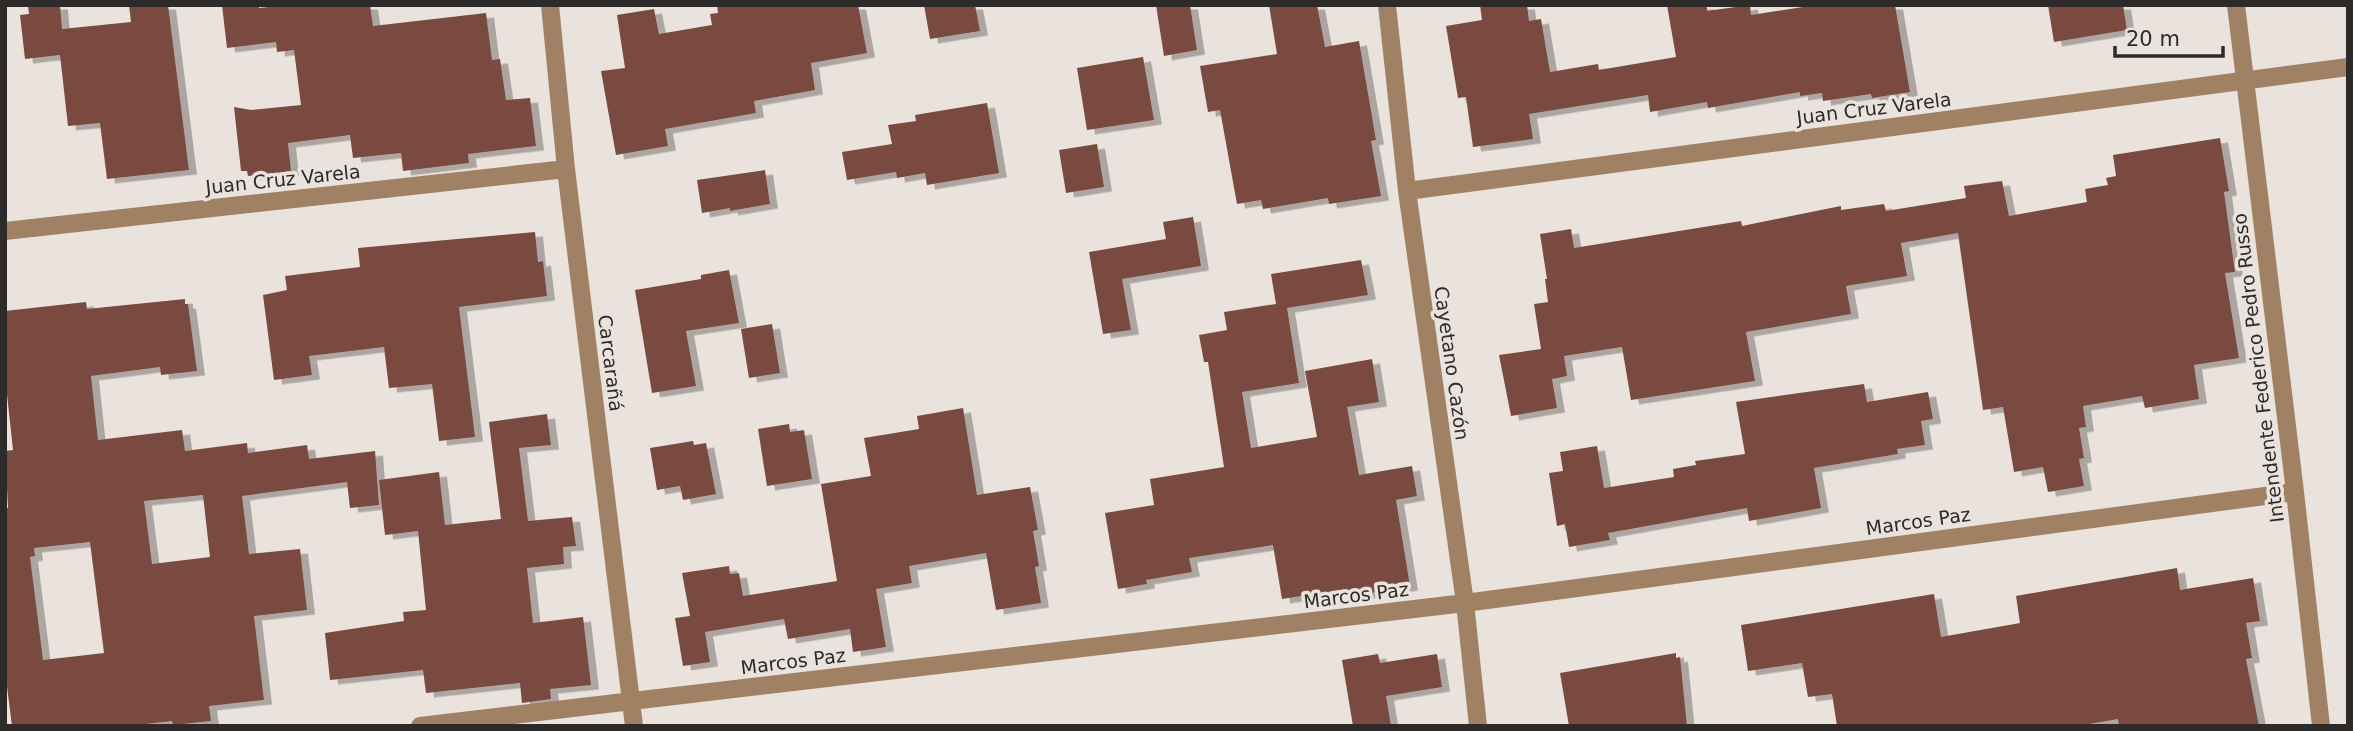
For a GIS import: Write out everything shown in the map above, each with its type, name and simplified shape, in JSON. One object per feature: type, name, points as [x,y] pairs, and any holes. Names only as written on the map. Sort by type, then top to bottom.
[{"type":"street","name":"Carcarañá","points":[[550,5],[566,169],[634,726]]},
{"type":"street","name":"Cayetano Cazón","points":[[1387,5],[1406,191],[1465,603],[1478,726]]},
{"type":"street","name":"Intendente Federico Pedro Russo","points":[[2236,5],[2321,726]]},
{"type":"street","name":"Juan Cruz Varela","points":[[1406,191],[2348,67]]},
{"type":"street","name":"Juan Cruz Varela","points":[[5,231],[566,169]]},
{"type":"street","name":"Marcos Paz","points":[[420,726],[1465,603],[2295,492]]},
{"type":"building","points":[[28,5],[60,5],[62,29],[131,22],[129,5],[168,5],[189,170],[107,179],[100,123],[68,126],[60,55],[25,59],[20,15],[29,14]]},
{"type":"building","points":[[222,5],[259,5],[259,8],[288,5],[370,5],[373,26],[486,13],[492,60],[500,59],[506,100],[530,98],[536,146],[468,154],[469,163],[403,171],[401,153],[353,158],[350,135],[288,143],[291,171],[248,176],[247,171],[241,171],[234,107],[251,110],[301,105],[294,50],[277,52],[276,42],[227,48]]},
{"type":"building","points":[[717,5],[858,5],[867,53],[811,63],[815,90],[754,101],[756,113],[665,129],[668,146],[616,155],[601,71],[625,68],[617,15],[654,9],[659,34],[712,25],[710,14],[718,13]]},
{"type":"building","points":[[924,5],[975,5],[980,31],[930,39]]},
{"type":"building","points":[[1156,5],[1190,5],[1197,50],[1164,56]]},
{"type":"building","points":[[1269,5],[1317,5],[1325,47],[1359,41],[1376,140],[1371,141],[1381,196],[1329,204],[1328,198],[1263,209],[1261,200],[1237,204],[1220,110],[1208,112],[1200,66],[1277,54]]},
{"type":"building","points":[[1480,5],[1527,5],[1529,21],[1541,19],[1550,72],[1598,64],[1599,70],[1676,57],[1667,5],[1707,5],[1707,11],[1750,5],[1751,15],[1816,5],[1895,5],[1910,92],[1823,101],[1822,93],[1800,96],[1800,92],[1708,108],[1707,102],[1650,112],[1648,95],[1529,114],[1533,139],[1473,147],[1466,97],[1458,98],[1446,26],[1482,20]]},
{"type":"building","points":[[2048,5],[2123,5],[2127,30],[2054,42]]},
{"type":"building","points":[[1143,57],[1154,120],[1087,130],[1077,68]]},
{"type":"building","points":[[987,103],[999,173],[927,185],[925,173],[897,178],[896,172],[847,180],[842,152],[892,144],[888,125],[916,121],[915,115]]},
{"type":"building","points":[[2220,138],[2229,191],[2224,192],[2235,272],[2225,273],[2239,358],[2194,365],[2199,399],[2145,408],[2142,396],[2083,406],[2086,427],[2079,428],[2084,458],[2079,459],[2084,486],[2048,492],[2043,467],[2014,472],[2003,407],[1983,410],[1958,233],[1901,243],[1907,276],[1846,286],[1851,314],[1746,332],[1755,381],[1631,400],[1622,347],[1564,356],[1567,376],[1552,379],[1557,408],[1511,416],[1499,355],[1541,349],[1534,304],[1548,302],[1540,234],[1571,229],[1574,248],[1741,221],[1742,226],[1841,206],[1841,210],[1884,204],[1886,211],[1966,198],[1964,186],[2002,181],[2009,216],[2087,202],[2085,189],[2108,185],[2106,178],[2116,176],[2113,155]]},
{"type":"building","points":[[1097,144],[1104,187],[1066,193],[1059,150]]},
{"type":"building","points":[[765,170],[770,204],[702,213],[697,180]]},
{"type":"building","points":[[1193,217],[1201,266],[1122,279],[1131,330],[1103,334],[1089,252],[1166,239],[1163,222]]},
{"type":"building","points":[[535,232],[538,262],[543,261],[547,296],[459,307],[475,437],[439,441],[432,384],[389,388],[384,347],[309,356],[312,375],[274,380],[263,295],[287,290],[285,276],[360,267],[358,248]]},
{"type":"building","points":[[1361,260],[1368,295],[1287,308],[1299,383],[1242,392],[1251,448],[1317,437],[1305,371],[1372,359],[1379,402],[1347,407],[1359,475],[1412,466],[1417,496],[1396,500],[1410,586],[1348,597],[1346,589],[1282,599],[1273,545],[1189,558],[1192,572],[1146,580],[1147,584],[1118,589],[1105,513],[1154,505],[1150,479],[1224,467],[1208,362],[1204,362],[1199,335],[1227,330],[1224,312],[1276,304],[1271,274]]},
{"type":"building","points":[[729,270],[739,323],[686,331],[696,386],[652,393],[635,290],[701,279],[701,275]]},
{"type":"building","points":[[185,299],[185,304],[188,304],[197,371],[161,375],[160,367],[91,376],[98,440],[182,430],[185,451],[247,443],[248,453],[307,445],[309,459],[375,451],[379,505],[350,508],[347,482],[242,496],[249,554],[300,549],[307,610],[254,616],[264,700],[209,706],[211,721],[173,725],[172,721],[129,726],[12,726],[5,671],[5,508],[8,508],[5,451],[13,450],[5,376],[5,311],[86,302],[87,309]],"holes":[[[203,495],[210,557],[152,564],[144,501]],[[90,542],[104,653],[43,660],[30,557],[35,556],[34,548]]]},
{"type":"building","points":[[772,324],[780,373],[749,378],[741,329]]},
{"type":"building","points":[[1864,384],[1867,402],[1928,392],[1933,419],[1921,421],[1925,445],[1897,449],[1898,454],[1814,468],[1821,508],[1749,521],[1747,508],[1608,533],[1610,540],[1569,547],[1565,524],[1557,526],[1549,473],[1563,471],[1560,452],[1597,446],[1604,488],[1674,477],[1673,469],[1696,465],[1695,461],[1745,454],[1736,402]]},
{"type":"building","points":[[963,408],[977,495],[1030,487],[1038,530],[1033,531],[1041,603],[996,610],[986,553],[909,566],[912,583],[876,589],[886,647],[853,652],[850,629],[788,639],[784,619],[705,632],[710,662],[683,666],[675,618],[690,616],[682,573],[729,566],[730,574],[739,573],[743,596],[837,581],[821,484],[871,476],[864,438],[919,429],[917,416]]},
{"type":"building","points":[[547,414],[551,445],[519,448],[528,521],[572,517],[576,546],[563,547],[564,564],[527,568],[533,623],[583,617],[591,685],[550,689],[551,699],[522,703],[520,683],[426,693],[423,670],[330,680],[325,633],[404,621],[403,612],[426,610],[418,531],[385,535],[379,480],[439,472],[445,525],[501,519],[489,422]]},
{"type":"building","points":[[789,424],[790,432],[804,430],[812,479],[767,486],[758,429]]},
{"type":"building","points":[[693,441],[694,445],[706,443],[716,494],[683,500],[680,486],[657,490],[650,448]]},
{"type":"building","points":[[2177,568],[2180,590],[2253,578],[2260,621],[2246,623],[2252,658],[2246,659],[2259,726],[2119,726],[2118,719],[2078,726],[1837,726],[1832,694],[1808,697],[1802,663],[1748,671],[1741,625],[1934,594],[1941,637],[2020,623],[2016,596]]},
{"type":"building","points":[[1676,653],[1676,658],[1680,657],[1687,726],[1569,726],[1560,673]]},
{"type":"building","points":[[1378,654],[1380,663],[1437,654],[1442,687],[1386,696],[1391,726],[1353,726],[1342,660]]}]
